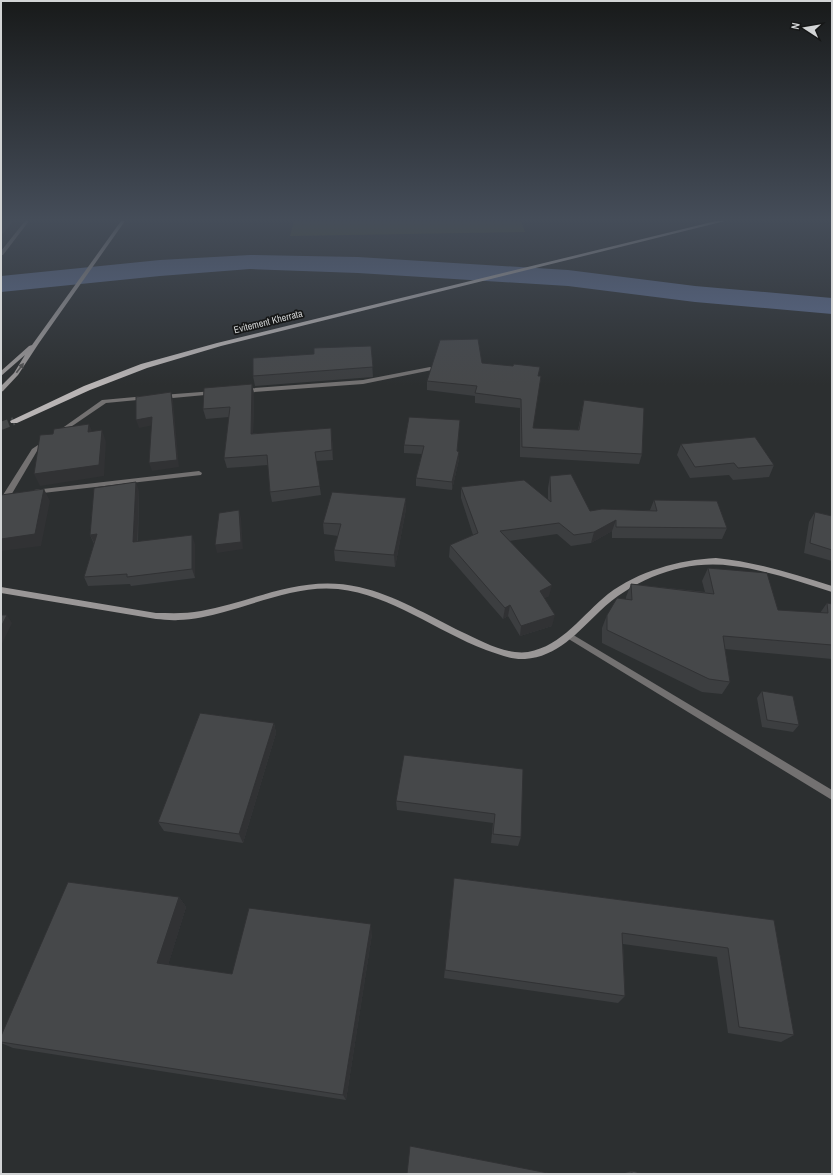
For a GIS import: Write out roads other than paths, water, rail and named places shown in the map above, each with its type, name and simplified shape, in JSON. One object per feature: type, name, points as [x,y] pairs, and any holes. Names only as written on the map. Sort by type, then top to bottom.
[{"type":"main road","points":[[1,390],[16,374],[83,276]]},
{"type":"main road","name":"Evitement Kherrata","points":[[14,421],[87,388],[144,366],[219,344],[322,317],[494,276]]},
{"type":"main road","points":[[1,374],[36,343]]},
{"type":"main road","points":[[1,590],[156,616],[179,617],[208,612],[277,593],[310,587],[336,586],[360,589],[397,604],[460,635],[506,654],[527,655],[551,649],[570,636],[608,599],[643,578],[672,567],[702,561],[740,563],[832,589]]},
{"type":"street","points":[[237,392],[363,382],[430,369]]},
{"type":"street","points":[[7,495],[34,450],[104,401],[222,393]]},
{"type":"street","points":[[30,493],[199,473]]},
{"type":"street","points":[[570,636],[832,795]]},
{"type":"waterway","points":[[1,284],[82,276]]},
{"type":"waterway","points":[[533,276],[568,278],[695,294],[832,306]]},
{"type":"tunnel","points":[[1,426],[14,421]]}]
